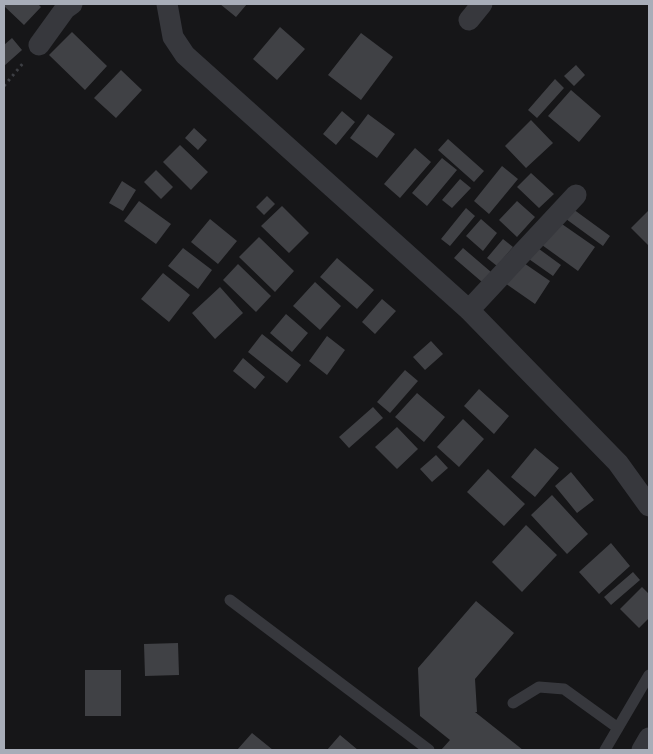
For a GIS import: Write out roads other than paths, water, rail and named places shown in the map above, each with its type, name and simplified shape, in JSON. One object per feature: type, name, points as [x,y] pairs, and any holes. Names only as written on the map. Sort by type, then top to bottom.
[{"type":"street","points":[[39,45],[64,9],[72,4]]},
{"type":"street","points":[[167,4],[173,36],[184,55],[469,310],[618,463],[649,506]]},
{"type":"street","points":[[469,20],[482,4]]},
{"type":"street","points":[[469,310],[576,195]]},
{"type":"street","points":[[642,750],[649,738]]},
{"type":"lane","points":[[230,600],[429,750]]},
{"type":"lane","points":[[604,750],[649,675]]},
{"type":"lane","points":[[513,703],[539,687],[564,689],[618,728]]}]
